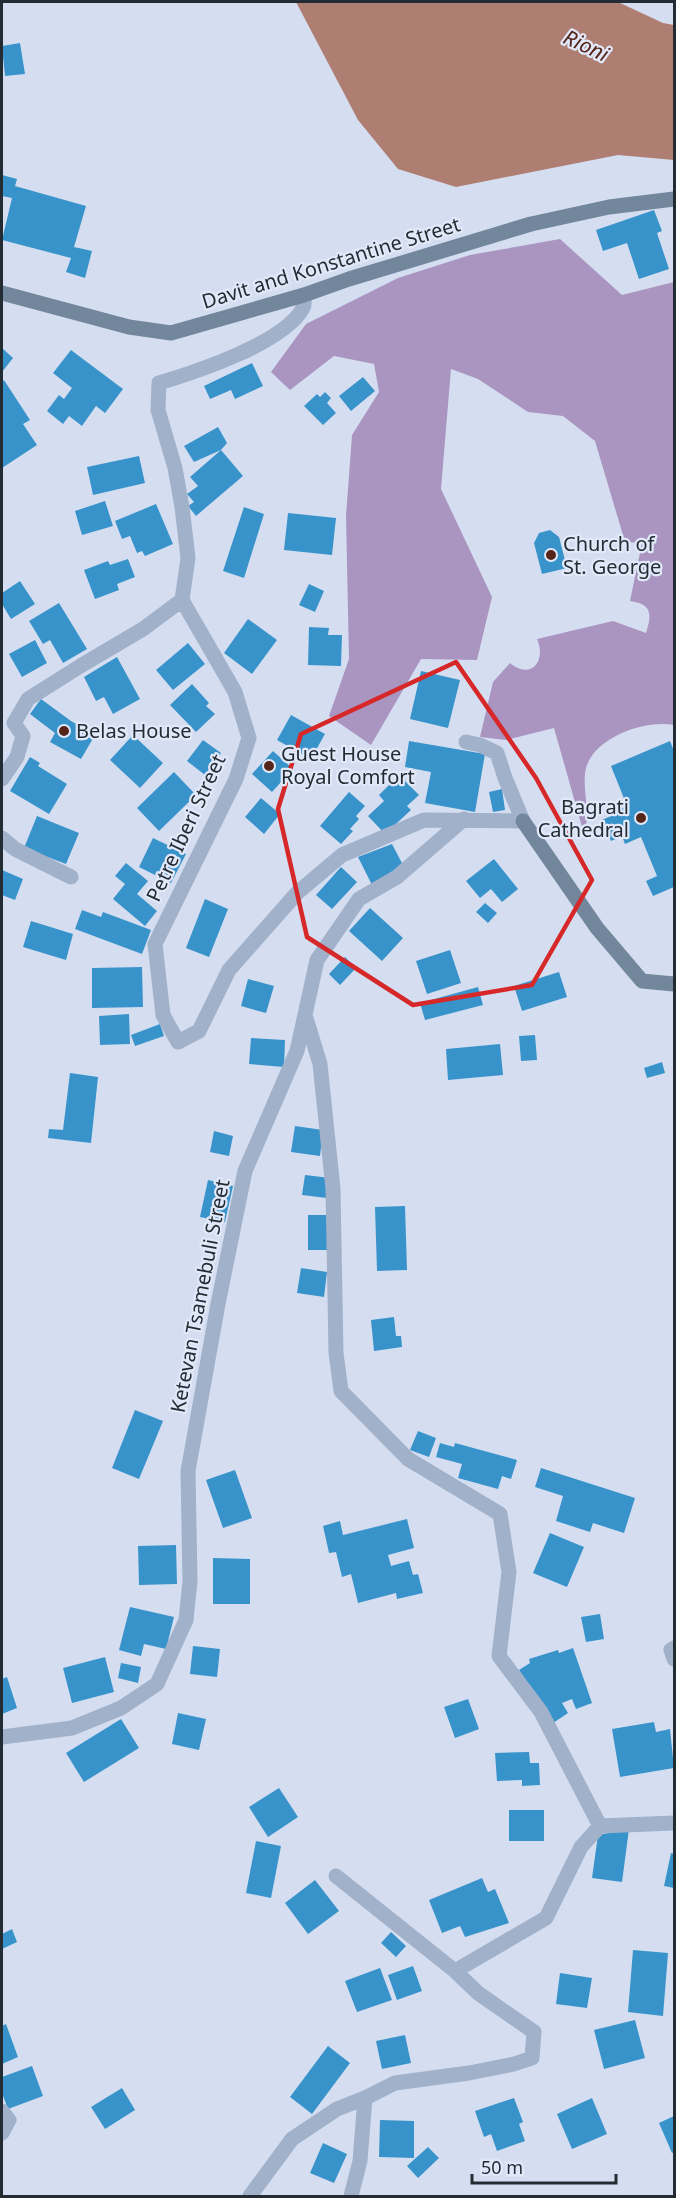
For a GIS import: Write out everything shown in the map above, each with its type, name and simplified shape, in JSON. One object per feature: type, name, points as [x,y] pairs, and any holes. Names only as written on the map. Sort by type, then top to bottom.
[{"type":"main road","name":"Davit and Konstantine Street","points":[[2,293],[129,327],[171,333],[304,295],[349,279],[531,224],[609,207],[675,199]]},
{"type":"main road","points":[[523,821],[597,928],[642,981],[675,984]]},
{"type":"street","points":[[2,779],[17,757],[23,736],[14,723],[28,699],[143,629],[182,600],[188,558],[187,548],[175,468],[158,410],[159,383],[217,363],[280,332],[304,307],[304,295]]},
{"type":"street","name":"Petre Iberi Street","points":[[182,600],[235,692],[249,738],[236,779],[154,944],[163,1015],[178,1042],[199,1031],[229,970],[297,893],[342,855],[424,820],[523,821]]},
{"type":"street","points":[[466,742],[480,745],[497,753],[523,821]]},
{"type":"street","name":"Ketevan Tsamebuli Street","points":[[2,1737],[72,1728],[121,1708],[157,1684],[186,1620],[190,1581],[188,1471],[245,1171],[297,1051],[317,960],[359,899],[397,877],[464,819]]},
{"type":"street","points":[[2,838],[15,849],[71,877]]},
{"type":"street","points":[[306,1018],[320,1064],[332,1177],[336,1353],[341,1390],[408,1460],[500,1514],[509,1572],[499,1656],[541,1712],[600,1826]]},
{"type":"street","points":[[675,1648],[671,1650],[675,1659]]},
{"type":"street","points":[[455,1971],[546,1918],[581,1847],[600,1826],[675,1823]]},
{"type":"street","points":[[250,2196],[292,2139],[337,2109],[395,2084],[469,2073],[532,2058],[534,2032],[478,1993],[455,1971],[336,1876]]},
{"type":"street","points":[[351,2196],[360,2161],[365,2098]]},
{"type":"street","points":[[2,2111],[9,2120],[2,2133]]},
{"type":"highlighted area","points":[[456,662],[536,778],[592,880],[532,985],[413,1005],[307,937],[278,809],[301,734]]},
{"type":"shaded area","points":[[560,239],[622,295],[674,282],[674,725],[648,725],[633,729],[619,734],[596,751],[588,762],[585,774],[587,819],[584,834],[554,728],[506,740],[480,737],[493,682],[510,663],[524,670],[535,666],[540,655],[537,639],[613,621],[646,633],[649,615],[646,607],[630,601],[642,543],[625,542],[595,441],[563,416],[528,412],[478,379],[451,369],[441,489],[492,597],[477,660],[421,659],[371,745],[329,716],[349,659],[346,516],[352,435],[379,392],[374,364],[334,356],[290,390],[271,372],[306,324],[398,278],[470,255]]},
{"type":"water","name":"Rioni","points":[[296,2],[618,2],[663,23],[674,25],[674,160],[618,155],[456,187],[398,169],[358,120]]},
{"type":"building","points":[[20,43],[25,74],[5,76],[2,46]]},
{"type":"building","points":[[2,175],[17,179],[15,186],[86,206],[74,247],[92,251],[85,278],[66,272],[71,258],[2,240],[12,198],[2,196]]},
{"type":"building","points":[[654,210],[662,231],[657,233],[669,269],[639,279],[627,243],[603,251],[596,230]]},
{"type":"building","points":[[2,348],[13,358],[2,372]]},
{"type":"building","points":[[71,350],[123,389],[105,413],[96,406],[82,426],[69,416],[63,424],[47,411],[59,395],[64,399],[72,388],[53,373]]},
{"type":"building","points":[[252,363],[263,386],[235,399],[231,390],[210,399],[204,386]]},
{"type":"building","points":[[363,377],[375,391],[351,411],[339,396]]},
{"type":"building","points":[[4,380],[30,420],[23,424],[37,445],[2,468],[2,382]]},
{"type":"building","points":[[325,392],[331,398],[327,403],[336,413],[323,425],[304,406],[317,394],[320,397]]},
{"type":"building","points":[[218,427],[227,443],[221,450],[194,462],[184,446]]},
{"type":"building","points":[[221,450],[243,476],[196,516],[188,506],[194,502],[187,494],[198,486],[190,477]]},
{"type":"building","points":[[139,456],[145,483],[93,495],[87,467]]},
{"type":"building","points":[[105,501],[113,526],[82,535],[75,511]]},
{"type":"building","points":[[156,504],[173,544],[145,556],[142,551],[137,553],[130,536],[122,539],[115,521]]},
{"type":"building","points":[[244,507],[264,514],[244,578],[223,571]]},
{"type":"building","points":[[288,513],[336,518],[332,555],[284,550]]},
{"type":"building","name":"Church of St. George","points":[[550,530],[559,537],[567,568],[542,574],[534,543],[539,533]]},
{"type":"building","points":[[128,559],[135,577],[117,584],[119,590],[95,599],[84,570],[108,561],[110,565]]},
{"type":"building","points":[[20,581],[35,604],[11,619],[2,604],[2,593]]},
{"type":"building","points":[[309,584],[324,591],[315,612],[299,605]]},
{"type":"building","points":[[59,603],[87,649],[63,663],[50,640],[43,644],[29,621]]},
{"type":"building","points":[[248,619],[277,640],[252,674],[224,653]]},
{"type":"building","points":[[309,627],[329,628],[328,635],[342,635],[341,666],[308,665]]},
{"type":"building","points":[[35,640],[47,663],[22,677],[9,654]]},
{"type":"building","points":[[188,643],[205,664],[173,690],[156,670]]},
{"type":"building","points":[[117,657],[140,699],[113,714],[104,697],[96,701],[84,677]]},
{"type":"building","points":[[421,671],[460,680],[448,728],[410,719]]},
{"type":"building","points":[[192,684],[209,703],[206,706],[215,714],[196,732],[170,705]]},
{"type":"building","points":[[41,699],[95,735],[81,759],[50,742],[55,733],[30,714]]},
{"type":"building","points":[[291,715],[325,734],[316,750],[323,754],[318,763],[277,740]]},
{"type":"building","points":[[133,735],[163,763],[140,788],[110,760]]},
{"type":"building","points":[[203,740],[221,753],[205,775],[187,761]]},
{"type":"building","points":[[409,741],[485,754],[475,812],[425,803],[431,772],[405,767]]},
{"type":"building","name":"Bagrati Cathedral","points":[[670,741],[674,751],[674,887],[653,896],[646,881],[657,876],[641,837],[625,844],[622,836],[611,841],[602,820],[613,815],[611,812],[627,806],[611,766]]},
{"type":"building","points":[[273,751],[293,769],[272,792],[252,774]]},
{"type":"building","points":[[30,757],[40,763],[38,766],[67,784],[49,814],[10,791]]},
{"type":"building","points":[[174,772],[196,795],[159,831],[137,808]]},
{"type":"building","points":[[399,775],[419,795],[407,806],[411,810],[385,834],[368,816],[384,801],[379,795]]},
{"type":"building","points":[[502,789],[505,810],[493,812],[489,792]]},
{"type":"building","points":[[349,792],[365,806],[356,816],[359,819],[350,829],[353,831],[341,844],[320,826]]},
{"type":"building","points":[[261,798],[280,814],[264,834],[245,817]]},
{"type":"building","points":[[37,816],[79,833],[66,864],[24,848]]},
{"type":"building","points":[[153,838],[186,854],[171,883],[139,867]]},
{"type":"building","points":[[392,844],[404,867],[372,885],[358,857]]},
{"type":"building","points":[[494,859],[518,889],[502,902],[491,889],[480,898],[466,881]]},
{"type":"building","points":[[126,863],[148,881],[137,894],[157,911],[145,926],[113,899],[125,884],[115,876]]},
{"type":"building","points":[[341,867],[357,882],[332,909],[316,895]]},
{"type":"building","points":[[2,870],[23,879],[15,900],[2,895]]},
{"type":"building","points":[[205,899],[228,909],[209,957],[186,948]]},
{"type":"building","points":[[485,903],[497,913],[488,923],[476,912]]},
{"type":"building","points":[[370,908],[403,938],[382,961],[349,931]]},
{"type":"building","points":[[82,910],[101,917],[103,912],[151,930],[142,954],[75,929]]},
{"type":"building","points":[[31,921],[73,934],[66,960],[23,947]]},
{"type":"building","points":[[450,950],[461,983],[427,994],[416,961]]},
{"type":"building","points":[[345,957],[356,968],[340,985],[329,974]]},
{"type":"building","points":[[142,967],[143,1007],[92,1008],[92,968]]},
{"type":"building","points":[[559,972],[567,997],[522,1011],[514,986]]},
{"type":"building","points":[[248,979],[274,986],[266,1013],[241,1006]]},
{"type":"building","points":[[478,987],[483,1005],[425,1020],[420,1003]]},
{"type":"building","points":[[129,1014],[130,1044],[100,1045],[99,1016]]},
{"type":"building","points":[[160,1024],[164,1036],[135,1046],[131,1035]]},
{"type":"building","points":[[535,1035],[537,1060],[521,1061],[519,1036]]},
{"type":"building","points":[[251,1038],[285,1040],[284,1067],[249,1064]]},
{"type":"building","points":[[500,1044],[503,1075],[448,1080],[446,1049]]},
{"type":"building","points":[[662,1062],[665,1073],[647,1078],[644,1068]]},
{"type":"building","points":[[70,1073],[98,1077],[91,1143],[48,1138],[49,1129],[63,1130]]},
{"type":"building","points":[[295,1126],[323,1130],[320,1156],[291,1152]]},
{"type":"building","points":[[214,1131],[233,1136],[229,1156],[210,1152]]},
{"type":"building","points":[[305,1175],[330,1178],[327,1198],[302,1195]]},
{"type":"building","points":[[208,1180],[233,1186],[225,1222],[200,1217]]},
{"type":"building","points":[[405,1206],[407,1270],[377,1271],[375,1207]]},
{"type":"building","points":[[308,1215],[327,1215],[327,1250],[308,1250]]},
{"type":"building","points":[[301,1268],[327,1272],[324,1297],[297,1293]]},
{"type":"building","points":[[394,1317],[396,1336],[401,1336],[402,1347],[374,1351],[371,1320]]},
{"type":"building","points":[[135,1410],[163,1421],[139,1479],[112,1468]]},
{"type":"building","points":[[418,1431],[436,1438],[429,1457],[410,1450]]},
{"type":"building","points":[[440,1443],[454,1447],[455,1443],[517,1460],[511,1479],[502,1476],[498,1489],[458,1478],[462,1464],[436,1457]]},
{"type":"building","points":[[541,1468],[635,1498],[624,1533],[593,1523],[590,1532],[556,1521],[563,1496],[535,1487]]},
{"type":"building","points":[[235,1470],[252,1518],[223,1528],[206,1480]]},
{"type":"building","points":[[407,1519],[414,1548],[388,1555],[391,1566],[409,1561],[413,1575],[418,1574],[423,1593],[397,1599],[396,1593],[358,1603],[351,1574],[342,1577],[336,1552],[329,1553],[323,1526],[340,1521],[343,1535]]},
{"type":"building","points":[[550,1533],[584,1547],[567,1587],[533,1573]]},
{"type":"building","points":[[176,1545],[177,1584],[139,1585],[138,1546]]},
{"type":"building","points":[[213,1558],[250,1559],[250,1604],[213,1604]]},
{"type":"building","points":[[130,1607],[174,1617],[166,1649],[144,1644],[141,1656],[119,1650]]},
{"type":"building","points":[[600,1614],[604,1639],[586,1642],[581,1617]]},
{"type":"building","points":[[193,1646],[220,1649],[217,1677],[190,1674]]},
{"type":"building","points":[[573,1648],[592,1703],[576,1709],[572,1699],[562,1703],[568,1713],[553,1723],[519,1670],[530,1663],[529,1659]]},
{"type":"building","points":[[105,1657],[114,1692],[72,1703],[63,1668]]},
{"type":"building","points":[[121,1663],[141,1667],[138,1683],[118,1678]]},
{"type":"building","points":[[7,1677],[17,1708],[2,1714],[2,1679]]},
{"type":"building","points":[[468,1699],[479,1729],[455,1738],[444,1707]]},
{"type":"building","points":[[178,1713],[206,1719],[199,1750],[172,1744]]},
{"type":"building","points":[[121,1719],[139,1748],[84,1782],[66,1753]]},
{"type":"building","points":[[654,1722],[656,1732],[670,1729],[674,1768],[620,1777],[612,1729]]},
{"type":"building","points":[[529,1752],[530,1763],[539,1763],[540,1785],[522,1786],[522,1780],[497,1781],[495,1753]]},
{"type":"building","points":[[279,1788],[298,1817],[268,1837],[249,1807]]},
{"type":"building","points":[[509,1810],[544,1810],[544,1841],[509,1841]]},
{"type":"building","points":[[629,1829],[622,1882],[592,1878],[598,1835]]},
{"type":"building","points":[[256,1841],[281,1846],[271,1898],[246,1893]]},
{"type":"building","points":[[671,1853],[674,1854],[674,1888],[664,1886]]},
{"type":"building","points":[[482,1878],[488,1892],[495,1889],[509,1923],[465,1937],[460,1926],[442,1933],[429,1900]]},
{"type":"building","points":[[315,1880],[339,1911],[308,1934],[285,1903]]},
{"type":"building","points":[[12,1929],[17,1942],[2,1949],[2,1934]]},
{"type":"building","points":[[391,1932],[406,1946],[396,1957],[381,1943]]},
{"type":"building","points":[[633,1950],[668,1953],[663,2016],[628,2012]]},
{"type":"building","points":[[413,1966],[422,1991],[397,2000],[388,1975]]},
{"type":"building","points":[[380,1968],[392,2000],[357,2012],[345,1981]]},
{"type":"building","points":[[560,1973],[592,1978],[587,2008],[556,2004]]},
{"type":"building","points":[[635,2020],[645,2058],[604,2069],[594,2030]]},
{"type":"building","points":[[6,2024],[18,2057],[2,2064],[2,2026]]},
{"type":"building","points":[[405,2035],[411,2063],[382,2069],[376,2041]]},
{"type":"building","points":[[328,2046],[350,2063],[312,2114],[290,2097]]},
{"type":"building","points":[[32,2066],[43,2096],[8,2109],[2,2093],[2,2077]]},
{"type":"building","points":[[122,2088],[135,2110],[105,2129],[91,2107]]},
{"type":"building","points":[[514,2098],[523,2122],[519,2124],[525,2141],[497,2151],[491,2134],[484,2137],[475,2111]]},
{"type":"building","points":[[592,2098],[607,2134],[572,2149],[557,2114]]},
{"type":"building","points":[[674,2116],[674,2152],[672,2153],[659,2123]]},
{"type":"building","points":[[380,2120],[414,2121],[414,2158],[379,2157]]},
{"type":"building","points":[[323,2143],[347,2154],[334,2183],[310,2173]]},
{"type":"building","points":[[428,2147],[439,2158],[418,2178],[407,2166]]},
{"type":"place","name":"Church of St. George","points":[[551,555]]},
{"type":"place","name":"Belas House","points":[[64,731]]},
{"type":"place","name":"Guest House Royal Comfort","points":[[269,766]]},
{"type":"place","name":"Bagrati Cathedral","points":[[641,818]]}]
